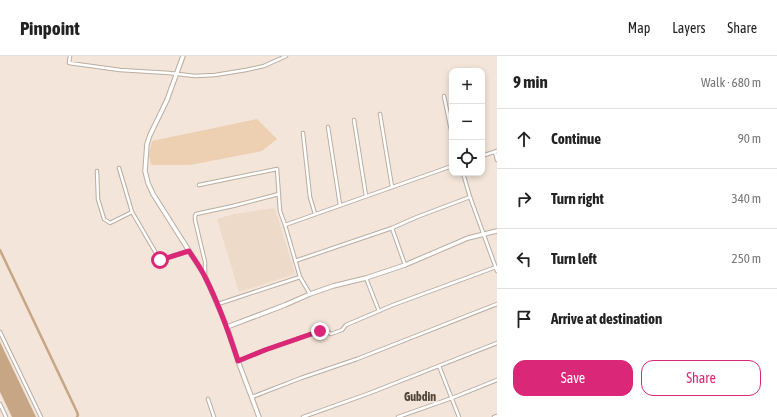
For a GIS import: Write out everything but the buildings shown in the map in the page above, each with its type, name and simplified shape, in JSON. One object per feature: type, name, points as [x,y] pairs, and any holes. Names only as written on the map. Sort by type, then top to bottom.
[{"type":"street","points":[[70,56],[69,63],[75,64],[120,70],[169,72],[195,76],[215,75],[246,70],[264,66],[286,56]]},
{"type":"street","points":[[184,56],[167,100],[150,135],[147,144],[145,171],[153,194],[205,276],[227,327],[238,361],[260,417]]},
{"type":"street","points":[[444,96],[449,121]]},
{"type":"street","points":[[380,114],[392,187]]},
{"type":"street","points":[[354,120],[366,196]]},
{"type":"street","points":[[328,127],[340,205]]},
{"type":"street","points":[[303,133],[310,197],[315,214]]},
{"type":"street","points":[[485,155],[496,152],[497,160]]},
{"type":"street","points":[[285,225],[449,167]]},
{"type":"street","points":[[119,168],[132,212],[160,260],[189,251]]},
{"type":"street","points":[[199,185],[276,169],[280,211],[300,277],[310,294]]},
{"type":"street","points":[[97,171],[98,198],[104,219],[110,223],[132,212]]},
{"type":"street","points":[[464,176],[497,271]]},
{"type":"street","points":[[205,276],[204,262],[195,220],[196,214],[279,194]]},
{"type":"street","points":[[295,261],[392,228],[470,197]]},
{"type":"street","points":[[392,228],[405,265]]},
{"type":"street","points":[[227,327],[332,286],[366,278],[405,265],[468,238],[497,231]]},
{"type":"street","points":[[238,361],[320,331],[326,331],[331,334],[342,330],[346,325],[380,311],[496,267]]},
{"type":"street","points":[[218,304],[300,277]]},
{"type":"street","points":[[366,278],[380,311]]},
{"type":"street","points":[[252,397],[365,356],[497,304]]},
{"type":"street","points":[[0,332],[41,417]]},
{"type":"street","points":[[303,417],[370,393],[497,343]]},
{"type":"street","points":[[439,366],[459,417]]},
{"type":"street","points":[[398,417],[497,380]]},
{"type":"street","points":[[208,399],[214,417]]},
{"type":"street","points":[[0,404],[6,417]]},
{"type":"shaded area","points":[[257,119],[277,139],[262,151],[190,165],[151,165],[149,155],[152,141]]},
{"type":"shaded area","points":[[275,208],[295,274],[239,292],[217,219],[234,214]]},
{"type":"shaded area","points":[[0,342],[36,417],[12,417],[0,392]]},
{"type":"waterway","points":[[0,250],[77,412],[77,417]]},
{"type":"district","name":"Gubdin","points":[[420,397]]},
{"type":"route","points":[[160,260],[189,251],[205,276],[220,309],[238,361],[320,331]]}]
